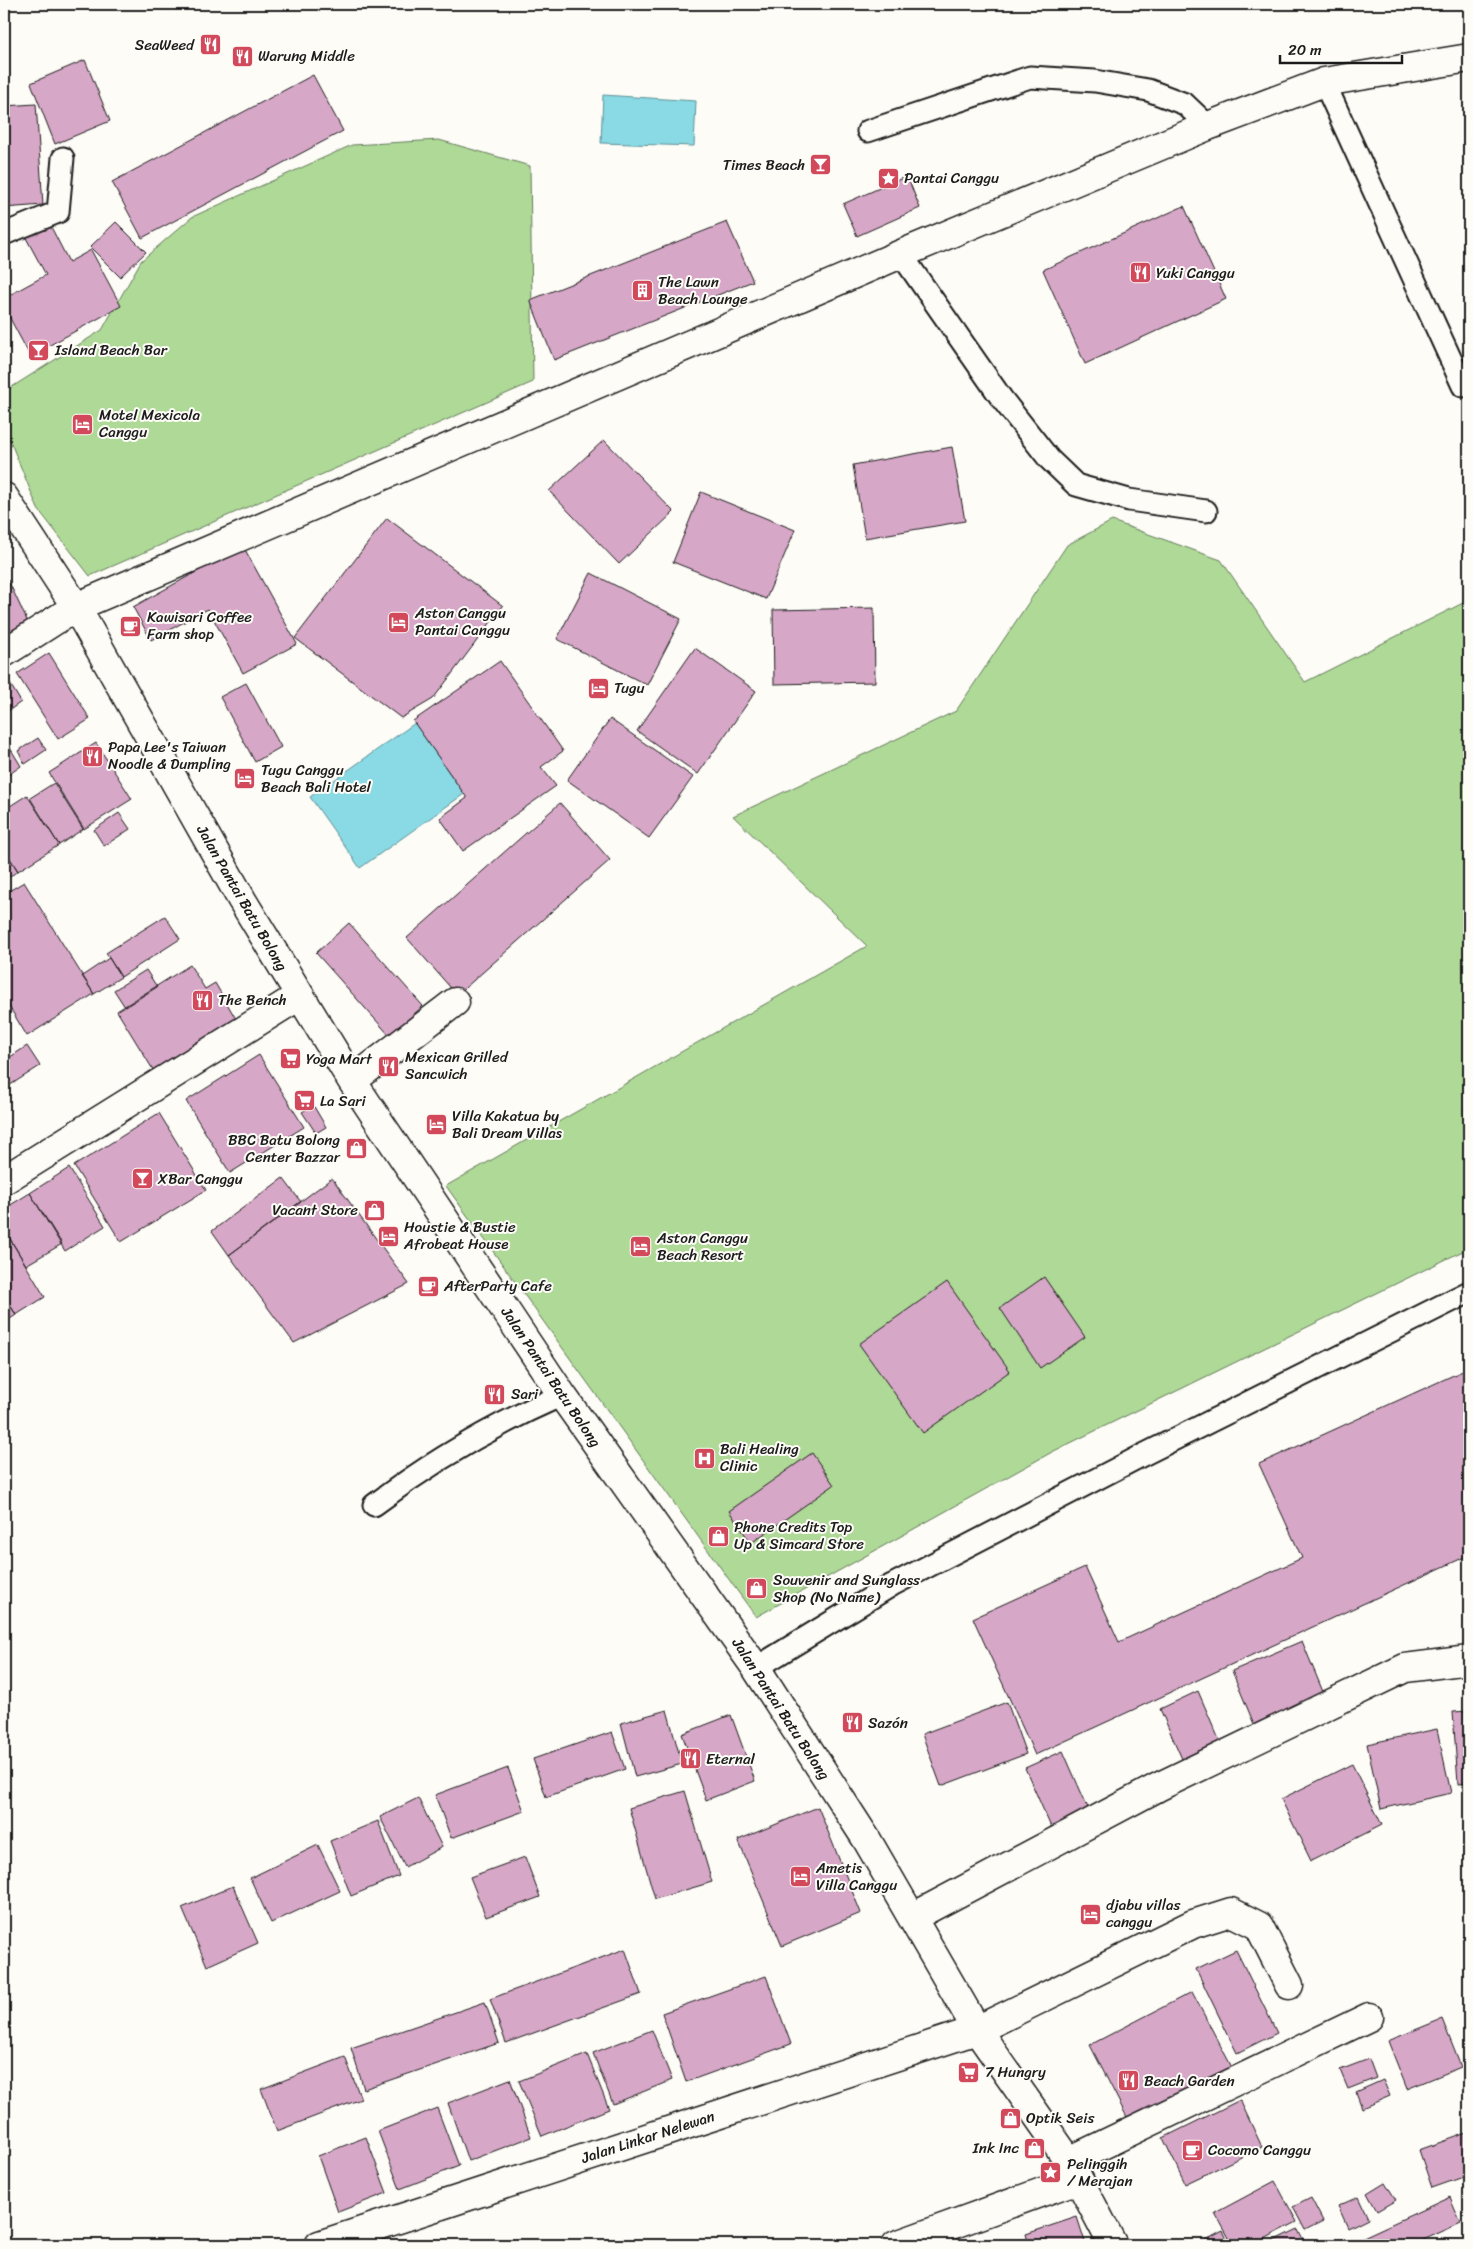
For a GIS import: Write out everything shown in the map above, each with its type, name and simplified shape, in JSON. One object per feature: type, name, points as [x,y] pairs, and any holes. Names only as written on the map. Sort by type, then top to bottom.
[{"type":"street","points":[[4,653],[76,607],[901,254],[1208,126],[1324,82],[1469,58]]},
{"type":"street","name":"Jalan Pantai Batu Bolong","points":[[4,497],[76,607],[242,900],[352,1081],[562,1396],[756,1668],[867,1840],[913,1917],[976,2030],[1073,2170],[1113,2245]]},
{"type":"street","points":[[4,1180],[300,996]]},
{"type":"street","points":[[352,1081],[455,1002]]},
{"type":"street","points":[[913,1917],[1160,1786],[1405,1668],[1469,1660]]},
{"type":"street","name":"Jalan Linkar Nelewan","points":[[319,2245],[976,2030],[1193,1924],[1231,1912],[1259,1926],[1289,1985]]},
{"type":"street","points":[[896,2245],[1073,2170],[1369,2017]]},
{"type":"lane","points":[[868,131],[1030,77],[1095,81],[1148,90],[1185,104],[1208,126]]},
{"type":"lane","points":[[1324,82],[1464,386]]},
{"type":"lane","points":[[4,234],[58,212],[63,158]]},
{"type":"lane","points":[[901,254],[1002,399],[1049,459],[1076,485],[1129,500],[1206,511]]},
{"type":"lane","points":[[756,1668],[892,1584],[1141,1456],[1469,1292]]},
{"type":"lane","points":[[374,1505],[416,1473],[531,1409],[562,1396]]},
{"type":"green space","points":[[439,140],[530,166],[533,382],[90,576],[38,509],[4,426],[4,392],[102,330],[141,261],[192,217],[352,145]]},
{"type":"green space","points":[[1112,521],[1221,560],[1305,682],[1469,600],[1469,1106],[1464,1108],[1469,1139],[1469,1248],[1052,1452],[756,1617],[446,1186],[867,946],[733,816],[956,711],[1067,545]]},
{"type":"water","points":[[603,95],[696,101],[694,146],[601,143]]},
{"type":"water","points":[[415,723],[464,794],[360,868],[310,797]]},
{"type":"building","points":[[85,60],[110,121],[55,144],[31,83]]},
{"type":"building","points":[[313,75],[343,131],[142,238],[112,182]]},
{"type":"building","points":[[36,104],[43,205],[4,208],[4,106]]},
{"type":"building","points":[[907,176],[920,208],[857,236],[843,204]]},
{"type":"building","points":[[1184,206],[1226,299],[1085,364],[1043,270]]},
{"type":"building","points":[[116,222],[146,252],[120,277],[90,247]]},
{"type":"building","name":"The Lawn Beach Lounge","points":[[727,222],[753,281],[554,360],[530,300]]},
{"type":"building","points":[[49,223],[69,262],[91,250],[121,306],[30,356],[4,307],[4,298],[46,275],[25,236]]},
{"type":"building","points":[[604,440],[674,512],[619,564],[549,491]]},
{"type":"building","points":[[952,447],[965,521],[865,538],[853,465]]},
{"type":"building","points":[[701,492],[795,530],[766,599],[673,562]]},
{"type":"building","name":"Aston Canggu Pantai Canggu","points":[[387,518],[503,606],[433,699],[401,718],[295,638]]},
{"type":"building","points":[[243,546],[297,644],[243,673],[208,609],[151,640],[133,607]]},
{"type":"building","points":[[591,573],[681,619],[647,685],[557,639]]},
{"type":"building","points":[[8,580],[32,631],[4,647],[4,583]]},
{"type":"building","points":[[874,608],[875,682],[774,684],[773,610]]},
{"type":"building","points":[[695,648],[756,691],[698,774],[637,731]]},
{"type":"building","points":[[49,653],[90,719],[58,739],[17,674]]},
{"type":"building","points":[[500,661],[563,751],[541,767],[556,786],[463,851],[440,818],[467,798],[413,721]]},
{"type":"building","points":[[4,674],[21,702],[4,714]]},
{"type":"building","points":[[246,683],[281,747],[255,762],[220,697]]},
{"type":"building","points":[[610,719],[693,777],[649,838],[567,780]]},
{"type":"building","points":[[4,738],[21,766],[4,778]]},
{"type":"building","points":[[38,738],[46,750],[25,764],[18,751]]},
{"type":"building","points":[[96,743],[132,799],[84,829],[49,773]]},
{"type":"building","points":[[54,783],[83,829],[59,845],[30,798]]},
{"type":"building","points":[[27,795],[59,845],[18,871],[4,849],[4,810]]},
{"type":"building","points":[[560,803],[610,860],[457,995],[407,938]]},
{"type":"building","points":[[119,813],[130,829],[104,846],[94,830]]},
{"type":"building","points":[[4,849],[18,871],[4,880]]},
{"type":"building","points":[[24,882],[94,994],[27,1036],[4,998],[4,894]]},
{"type":"building","points":[[165,916],[180,939],[121,977],[106,953]]},
{"type":"building","points":[[349,923],[423,1006],[390,1036],[316,953]]},
{"type":"building","points":[[109,958],[121,977],[94,994],[82,976]]},
{"type":"building","points":[[190,965],[205,989],[215,983],[236,1019],[227,1025],[233,1035],[160,1081],[117,1011]]},
{"type":"building","points":[[146,970],[157,987],[125,1007],[114,990]]},
{"type":"building","points":[[27,1046],[40,1066],[4,1089],[4,1061]]},
{"type":"building","points":[[259,1055],[304,1127],[230,1173],[186,1101]]},
{"type":"building","points":[[313,1105],[326,1127],[316,1133],[302,1112]]},
{"type":"building","points":[[159,1113],[206,1190],[121,1242],[74,1166]]},
{"type":"building","points":[[69,1168],[105,1226],[65,1251],[30,1193]]},
{"type":"building","points":[[283,1178],[301,1202],[229,1255],[212,1231]]},
{"type":"building","points":[[332,1178],[409,1284],[294,1343],[229,1255]]},
{"type":"building","points":[[30,1193],[62,1244],[26,1265],[4,1229],[4,1209]]},
{"type":"building","points":[[4,1229],[45,1297],[16,1315],[4,1294]]},
{"type":"building","points":[[1044,1277],[1085,1337],[1040,1368],[1000,1308]]},
{"type":"building","points":[[947,1282],[1010,1371],[923,1433],[859,1344]]},
{"type":"building","points":[[4,1295],[16,1315],[4,1323]]},
{"type":"building","points":[[1469,1368],[1469,1555],[1035,1755],[973,1618],[1085,1567],[1119,1642],[1302,1558],[1259,1464]]},
{"type":"building","points":[[812,1453],[834,1485],[751,1543],[729,1511]]},
{"type":"building","points":[[1302,1641],[1326,1699],[1256,1729],[1232,1671]]},
{"type":"building","points":[[1198,1691],[1224,1751],[1186,1768],[1160,1709]]},
{"type":"building","points":[[1007,1702],[1026,1754],[941,1786],[922,1734]]},
{"type":"building","points":[[667,1710],[682,1764],[635,1777],[621,1723]]},
{"type":"building","points":[[1469,1711],[1469,1783],[1458,1784],[1453,1712]]},
{"type":"building","points":[[731,1715],[755,1781],[706,1800],[682,1734]]},
{"type":"building","points":[[1437,1729],[1451,1793],[1381,1809],[1367,1744]]},
{"type":"building","points":[[612,1732],[625,1769],[546,1797],[533,1759]]},
{"type":"building","points":[[1063,1751],[1092,1817],[1054,1834],[1025,1768]]},
{"type":"building","points":[[1352,1764],[1382,1825],[1311,1861],[1281,1799]]},
{"type":"building","points":[[508,1768],[524,1811],[451,1838],[435,1795]]},
{"type":"building","points":[[685,1791],[712,1882],[655,1899],[629,1808]]},
{"type":"building","points":[[418,1798],[442,1847],[405,1867],[380,1817]]},
{"type":"building","name":"Ametis Villa Canggu","points":[[818,1807],[861,1913],[782,1946],[738,1840]]},
{"type":"building","points":[[378,1821],[399,1876],[351,1896],[330,1841]]},
{"type":"building","points":[[318,1845],[340,1891],[271,1923],[250,1878]]},
{"type":"building","points":[[525,1857],[540,1897],[486,1917],[470,1877]]},
{"type":"building","points":[[233,1886],[258,1943],[207,1966],[182,1908]]},
{"type":"building","points":[[625,1949],[641,1994],[506,2043],[490,1999]]},
{"type":"building","points":[[1236,1950],[1277,2033],[1237,2053],[1196,1969]]},
{"type":"building","points":[[766,1976],[791,2044],[686,2082],[662,2013]]},
{"type":"building","points":[[1192,1992],[1235,2073],[1132,2127],[1090,2045]]},
{"type":"building","points":[[485,2002],[499,2043],[364,2089],[351,2048]]},
{"type":"building","points":[[1442,2019],[1461,2067],[1407,2089],[1388,2041]]},
{"type":"building","points":[[652,2030],[672,2080],[613,2104],[593,2053]]},
{"type":"building","points":[[587,2054],[609,2109],[542,2136],[519,2081]]},
{"type":"building","points":[[345,2057],[361,2099],[277,2131],[261,2089]]},
{"type":"building","points":[[1369,2059],[1376,2078],[1348,2089],[1340,2070]]},
{"type":"building","points":[[510,2079],[531,2137],[468,2161],[448,2103]]},
{"type":"building","points":[[1383,2080],[1390,2096],[1362,2108],[1356,2092]]},
{"type":"building","points":[[1240,2100],[1262,2147],[1185,2184],[1163,2138]]},
{"type":"building","points":[[437,2108],[459,2166],[400,2189],[378,2131]]},
{"type":"building","points":[[1469,2132],[1469,2175],[1432,2188],[1419,2150]]},
{"type":"building","points":[[366,2137],[387,2193],[338,2212],[318,2156]]},
{"type":"building","points":[[1275,2181],[1297,2222],[1253,2245],[1233,2245],[1215,2213]]},
{"type":"building","points":[[1385,2182],[1396,2200],[1377,2211],[1367,2193]]},
{"type":"building","points":[[1358,2197],[1368,2218],[1348,2228],[1338,2206]]},
{"type":"building","points":[[1450,2197],[1461,2223],[1412,2245],[1346,2245]]},
{"type":"building","points":[[1311,2198],[1323,2221],[1305,2230],[1293,2207]]},
{"type":"building","points":[[1077,2217],[1086,2245],[1029,2245],[1026,2234]]},
{"type":"building","points":[[1298,2229],[1306,2245],[1266,2245]]},
{"type":"building","points":[[1223,2231],[1230,2245],[1196,2245]]},
{"type":"place","name":"SeaWeed","points":[[210,45]]},
{"type":"place","name":"Warung Middle","points":[[242,56]]},
{"type":"place","name":"Times Beach","points":[[821,165]]},
{"type":"place","name":"Pantai Canggu","points":[[888,178]]},
{"type":"place","name":"Yuki Canggu","points":[[1140,273]]},
{"type":"place","name":"The Lawn Beach Lounge","points":[[642,291]]},
{"type":"place","name":"Island Beach Bar","points":[[39,350]]},
{"type":"place","name":"Motel Mexicola Canggu","points":[[83,424]]},
{"type":"place","name":"Aston Canggu Pantai Canggu","points":[[399,622]]},
{"type":"place","name":"Kawisari Coffee Farm shop","points":[[131,626]]},
{"type":"place","name":"Tugu","points":[[598,688]]},
{"type":"place","name":"Papa Lee's Taiwan Noodle & Dumpling","points":[[92,756]]},
{"type":"place","name":"Tugu Canggu Beach Bali Hotel","points":[[245,779]]},
{"type":"place","name":"The Bench","points":[[202,1000]]},
{"type":"place","name":"Yoga Mart","points":[[290,1059]]},
{"type":"place","name":"Mexican Grilled Sancwich","points":[[389,1066]]},
{"type":"place","name":"La Sari","points":[[304,1101]]},
{"type":"place","name":"Villa Kakatua by Bali Dream Villas","points":[[436,1125]]},
{"type":"place","name":"BBC Batu Bolong Center Bazzar","points":[[356,1149]]},
{"type":"place","name":"XBar Canggu","points":[[142,1179]]},
{"type":"place","name":"Vacant Store","points":[[374,1210]]},
{"type":"place","name":"Houstie & Bustie Afrobeat House","points":[[388,1236]]},
{"type":"place","name":"Aston Canggu Beach Resort","points":[[641,1247]]},
{"type":"place","name":"AfterParty Cafe","points":[[428,1286]]},
{"type":"place","name":"Sari","points":[[495,1394]]},
{"type":"place","name":"Bali Healing Clinic","points":[[704,1458]]},
{"type":"place","name":"Phone Credits Top Up & Simcard Store","points":[[718,1536]]},
{"type":"place","name":"Souvenir and Sunglass Shop (No Name)","points":[[757,1589]]},
{"type":"place","name":"Sazón","points":[[852,1723]]},
{"type":"place","name":"Eternal","points":[[690,1759]]},
{"type":"place","name":"Ametis Villa Canggu","points":[[800,1877]]},
{"type":"place","name":"djabu villas canggu","points":[[1090,1914]]},
{"type":"place","name":"7 Hungry","points":[[969,2072]]},
{"type":"place","name":"Beach Garden","points":[[1128,2081]]},
{"type":"place","name":"Optik Seis","points":[[1010,2118]]},
{"type":"place","name":"Ink Inc","points":[[1035,2148]]},
{"type":"place","name":"Cocomo Canggu","points":[[1192,2150]]},
{"type":"place","name":"Pelinggih / Merajan","points":[[1051,2173]]}]
